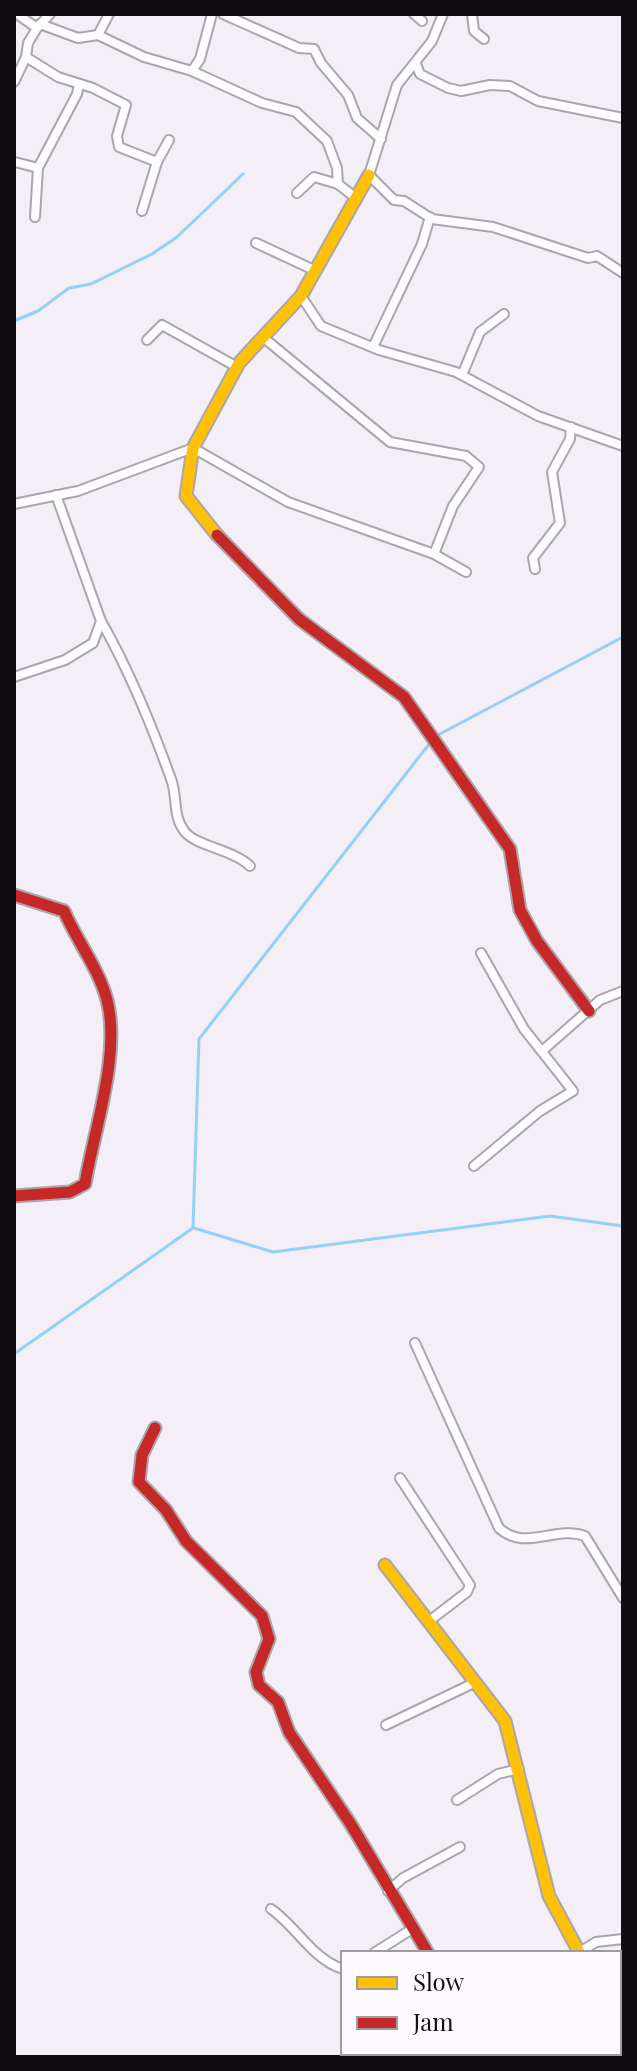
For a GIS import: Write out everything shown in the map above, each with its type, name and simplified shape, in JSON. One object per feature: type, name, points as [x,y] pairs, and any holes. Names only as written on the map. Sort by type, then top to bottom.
[{"type":"street","points":[[17,14],[38,26],[78,38],[98,35],[144,57],[192,71],[262,103],[296,112],[327,141],[337,168],[338,184]]},
{"type":"street","points":[[14,82],[26,57],[28,43],[50,14]]},
{"type":"street","points":[[98,35],[109,14]]},
{"type":"street","points":[[192,71],[200,59],[212,14]]},
{"type":"street","points":[[223,14],[299,48],[314,49],[321,63],[348,95],[357,118],[381,139]]},
{"type":"street","points":[[414,14],[422,21]]},
{"type":"street","points":[[443,14],[432,41],[397,85],[369,175],[301,296],[237,367],[193,448],[186,496],[232,554],[299,619],[404,697],[510,849],[520,910],[537,941],[589,1011]]},
{"type":"street","points":[[472,14],[474,31],[484,39]]},
{"type":"street","points":[[26,57],[58,77],[123,102],[125,114],[117,136],[119,147],[157,162]]},
{"type":"street","points":[[416,64],[420,74],[448,88],[461,91],[490,85],[510,86],[538,101],[623,118]]},
{"type":"street","points":[[35,217],[38,168],[77,94],[79,84]]},
{"type":"street","points":[[142,211],[157,162],[169,140]]},
{"type":"street","points":[[15,162],[38,168]]},
{"type":"street","points":[[369,175],[394,200],[404,201],[430,217],[493,227],[588,258],[597,256],[623,273]]},
{"type":"street","points":[[297,193],[314,177],[338,184],[356,198]]},
{"type":"street","points":[[373,347],[422,244],[430,217]]},
{"type":"street","points":[[256,243],[314,270]]},
{"type":"street","points":[[301,296],[321,326],[373,347],[462,375],[538,416],[623,446]]},
{"type":"street","points":[[462,375],[480,332],[504,314]]},
{"type":"street","points":[[147,340],[162,325],[237,367]]},
{"type":"street","points":[[264,338],[390,442],[466,456],[479,467],[453,506],[434,554]]},
{"type":"street","points":[[535,569],[533,558],[560,523],[552,472],[570,439],[571,427]]},
{"type":"street","points":[[193,448],[288,502],[434,554],[466,572]]},
{"type":"street","points":[[14,504],[78,491],[193,448]]},
{"type":"street","points":[[56,495],[101,621],[117,648],[172,779],[177,820],[187,835],[233,853],[250,866]]},
{"type":"street","points":[[14,677],[65,660],[93,643],[101,621]]},
{"type":"street","points":[[14,895],[64,911],[73,936],[95,970],[109,1003],[105,1084],[85,1184],[70,1192],[14,1196]]},
{"type":"street","points":[[474,1166],[540,1111],[573,1091],[524,1029],[481,953]]},
{"type":"street","points":[[542,1051],[600,1000],[623,991]]},
{"type":"street","points":[[415,1343],[499,1528],[522,1539],[571,1533],[585,1536],[623,1598]]},
{"type":"street","points":[[155,1428],[142,1455],[139,1482],[166,1510],[193,1549],[262,1616],[269,1639],[256,1672],[259,1685],[278,1702],[289,1732],[350,1823],[427,1951]]},
{"type":"street","points":[[400,1478],[470,1585],[467,1592],[428,1622]]},
{"type":"street","points":[[385,1565],[505,1721],[549,1896],[577,1951]]},
{"type":"street","points":[[386,1725],[476,1682]]},
{"type":"street","points":[[457,1800],[498,1774],[519,1769]]},
{"type":"street","points":[[388,1891],[403,1878],[460,1847]]},
{"type":"street","points":[[271,1909],[286,1920],[317,1953],[341,1968]]},
{"type":"street","points":[[377,1951],[412,1929]]},
{"type":"street","points":[[580,1951],[596,1942],[623,1939]]},
{"type":"waterway","points":[[14,321],[38,311],[69,288],[91,284],[152,254],[177,237],[243,174]]},
{"type":"waterway","points":[[438,735],[623,637]]},
{"type":"waterway","points":[[14,1354],[193,1228],[199,1039],[430,743]]},
{"type":"waterway","points":[[194,1228],[273,1252],[550,1216],[623,1226]]},
{"type":"traffic: slow","points":[[217,535],[186,496],[193,448],[239,363],[301,296],[369,175]]},
{"type":"traffic: slow","points":[[385,1565],[505,1721],[549,1896],[578,1950]]},
{"type":"traffic: jam","points":[[217,535],[299,619],[404,697],[510,849],[520,910],[537,941],[589,1011]]},
{"type":"traffic: jam","points":[[14,895],[64,911],[107,1000],[111,1044],[105,1092],[85,1184],[70,1192],[14,1196]]},
{"type":"traffic: jam","points":[[155,1428],[142,1455],[139,1482],[166,1510],[186,1541],[262,1616],[269,1639],[256,1672],[259,1685],[278,1702],[289,1732],[350,1823],[427,1951]]}]
